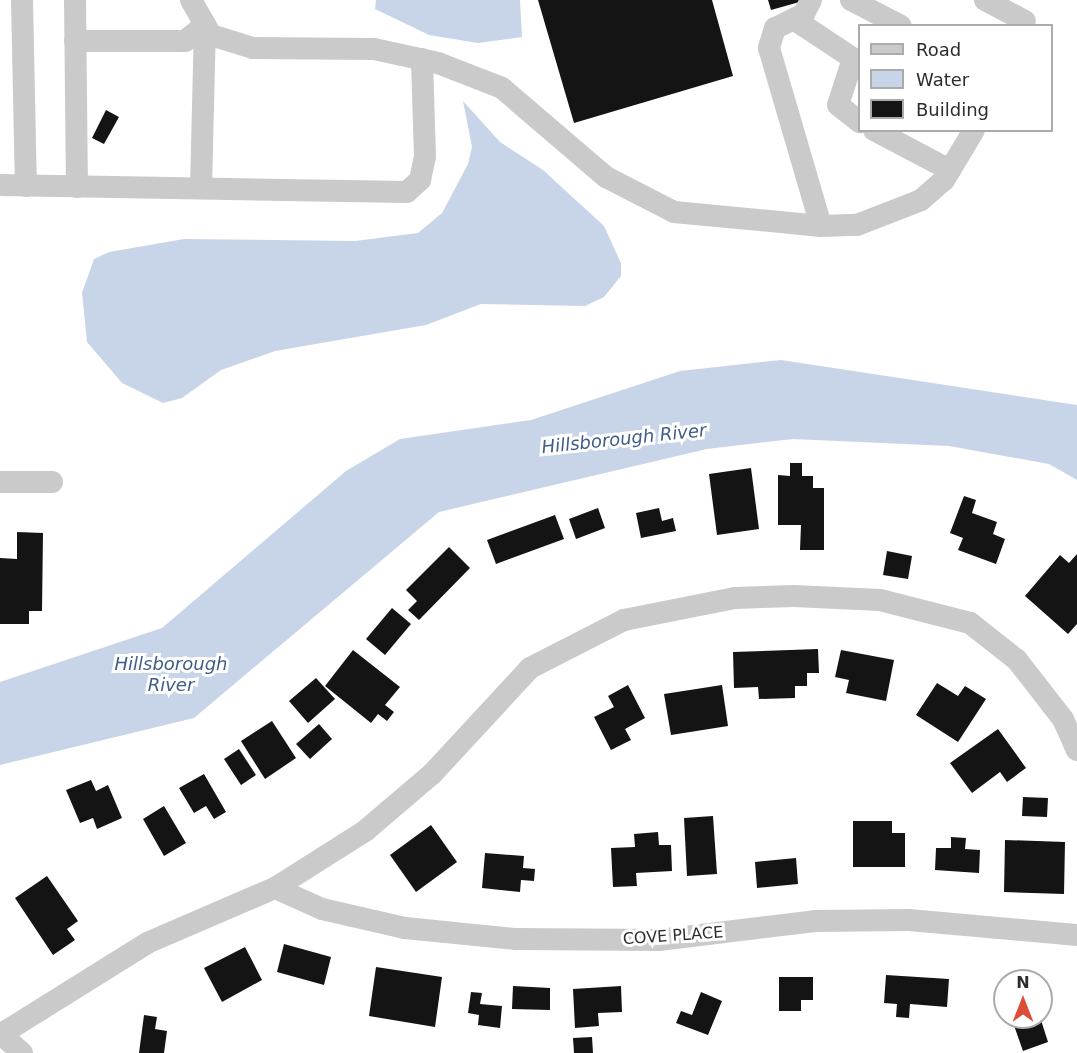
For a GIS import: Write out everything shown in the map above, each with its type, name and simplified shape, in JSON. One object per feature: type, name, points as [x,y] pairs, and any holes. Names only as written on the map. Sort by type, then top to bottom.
[{"type":"street","points":[[22,0],[26,186]]},
{"type":"street","points":[[75,0],[77,187]]},
{"type":"street","points":[[191,0],[211,35],[253,48],[374,49],[422,59],[502,88],[606,177],[664,208],[821,226],[857,225],[893,214],[921,200],[950,170],[973,132]]},
{"type":"street","points":[[811,0],[795,20],[775,28],[769,48],[821,226]]},
{"type":"street","points":[[851,0],[897,24]]},
{"type":"street","points":[[986,0],[1027,16]]},
{"type":"street","points":[[795,20],[856,61],[838,105],[858,120]]},
{"type":"street","points":[[75,41],[185,41],[205,25]]},
{"type":"street","points":[[201,188],[205,25]]},
{"type":"street","points":[[0,185],[407,192],[420,180],[425,158],[422,59]]},
{"type":"street","points":[[878,132],[950,170]]},
{"type":"street","points":[[0,482],[52,482]]},
{"type":"street","points":[[22,1053],[1,1035],[147,943],[275,888],[365,831],[432,774],[530,668],[624,620],[676,607],[735,598],[880,600],[970,622],[1017,660],[1063,719],[1077,750]]},
{"type":"street","name":"COVE PLACE","points":[[275,888],[322,909],[405,928],[516,939],[659,940],[815,921],[909,920],[1077,935]]},
{"type":"water","points":[[376,0],[520,0],[522,37],[478,43],[429,35],[375,9]]},
{"type":"water","points":[[463,101],[500,142],[543,170],[604,226],[621,263],[621,276],[604,297],[585,306],[481,304],[426,325],[275,351],[221,370],[182,398],[163,403],[122,383],[87,342],[82,293],[94,259],[109,252],[184,239],[355,241],[418,233],[442,213],[468,164],[472,147]]},
{"type":"water","name":"Hillsborough River","points":[[781,360],[1077,405],[1077,480],[1049,464],[949,446],[793,439],[707,449],[439,512],[194,718],[0,765],[0,682],[162,628],[346,471],[400,439],[531,420],[680,371]]},
{"type":"building","points":[[538,0],[712,0],[733,76],[574,123]]},
{"type":"building","points":[[768,0],[803,0],[803,1],[771,10]]},
{"type":"building","points":[[106,110],[119,117],[104,144],[92,138]]},
{"type":"building","points":[[790,463],[802,463],[802,476],[813,476],[813,488],[824,488],[824,550],[800,550],[801,525],[778,525],[778,475],[790,476]]},
{"type":"building","points":[[751,468],[759,529],[717,535],[709,474]]},
{"type":"building","points":[[964,496],[976,500],[972,513],[997,522],[993,534],[1005,539],[996,564],[958,550],[963,538],[950,533]]},
{"type":"building","points":[[598,508],[605,528],[576,539],[569,519]]},
{"type":"building","points":[[659,508],[662,521],[673,518],[676,531],[641,538],[636,513]]},
{"type":"building","points":[[555,515],[564,539],[496,564],[487,540]]},
{"type":"building","points":[[17,532],[43,533],[42,611],[29,611],[29,624],[0,624],[0,558],[17,559]]},
{"type":"building","points":[[449,547],[470,568],[419,620],[408,610],[417,601],[406,590]]},
{"type":"building","points":[[887,551],[912,556],[908,579],[883,575]]},
{"type":"building","points":[[1077,554],[1077,624],[1068,634],[1025,596],[1060,555],[1069,563]]},
{"type":"building","points":[[392,608],[411,624],[385,655],[366,639]]},
{"type":"building","points":[[818,649],[819,673],[807,673],[807,686],[795,686],[795,698],[759,699],[758,687],[734,688],[733,652]]},
{"type":"building","points":[[353,650],[400,687],[385,705],[394,712],[387,721],[378,714],[371,723],[325,686]]},
{"type":"building","points":[[841,650],[894,660],[886,701],[846,693],[849,680],[835,677]]},
{"type":"building","points":[[316,678],[335,699],[308,723],[289,701]]},
{"type":"building","points":[[937,683],[958,696],[965,686],[986,699],[958,742],[916,715]]},
{"type":"building","points":[[628,685],[645,718],[625,729],[631,740],[611,750],[594,717],[614,707],[608,696]]},
{"type":"building","points":[[722,685],[728,726],[671,735],[664,694]]},
{"type":"building","points":[[272,721],[296,758],[265,779],[241,741]]},
{"type":"building","points":[[319,724],[332,739],[310,759],[296,744]]},
{"type":"building","points":[[998,729],[1026,768],[1007,782],[1000,772],[972,793],[950,763]]},
{"type":"building","points":[[239,749],[256,775],[241,785],[224,759]]},
{"type":"building","points":[[204,774],[226,812],[214,819],[206,806],[194,813],[179,788]]},
{"type":"building","points":[[91,780],[96,791],[108,785],[122,818],[97,829],[93,818],[80,823],[66,790]]},
{"type":"building","points":[[1023,797],[1048,798],[1047,817],[1022,816]]},
{"type":"building","points":[[164,806],[186,843],[164,856],[143,819]]},
{"type":"building","points":[[713,816],[717,874],[687,876],[684,818]]},
{"type":"building","points":[[853,821],[892,821],[892,833],[905,833],[905,867],[853,867]]},
{"type":"building","points":[[431,825],[457,862],[416,892],[390,855]]},
{"type":"building","points":[[658,832],[659,845],[671,845],[672,871],[636,873],[637,886],[613,887],[611,848],[635,847],[634,834]]},
{"type":"building","points":[[951,837],[966,838],[965,849],[980,850],[979,873],[935,870],[936,848],[951,848]]},
{"type":"building","points":[[1005,840],[1065,842],[1064,894],[1004,892]]},
{"type":"building","points":[[485,853],[524,856],[523,868],[535,869],[534,881],[521,880],[520,892],[482,888]]},
{"type":"building","points":[[796,858],[798,884],[757,888],[755,862]]},
{"type":"building","points":[[47,876],[78,921],[67,929],[75,940],[53,955],[15,898]]},
{"type":"building","points":[[284,944],[331,957],[324,985],[277,972]]},
{"type":"building","points":[[245,947],[262,980],[222,1002],[204,968]]},
{"type":"building","points":[[376,967],[442,977],[435,1027],[369,1016]]},
{"type":"building","points":[[886,975],[949,979],[947,1007],[910,1004],[909,1018],[896,1017],[897,1004],[884,1003]]},
{"type":"building","points":[[779,977],[813,977],[813,1000],[801,1000],[801,1011],[779,1011]]},
{"type":"building","points":[[513,986],[550,988],[550,1010],[512,1009]]},
{"type":"building","points":[[621,986],[622,1012],[598,1013],[599,1026],[575,1028],[573,989]]},
{"type":"building","points":[[471,992],[482,993],[480,1004],[502,1006],[500,1028],[478,1025],[479,1015],[468,1013]]},
{"type":"building","points":[[701,992],[722,1001],[708,1035],[676,1023],[681,1011],[692,1015]]},
{"type":"building","points":[[144,1015],[157,1017],[155,1029],[167,1031],[164,1053],[139,1053]]},
{"type":"building","points":[[1015,1029],[1044,1029],[1048,1042],[1023,1051]]},
{"type":"building","points":[[592,1037],[593,1053],[574,1053],[573,1038]]}]
